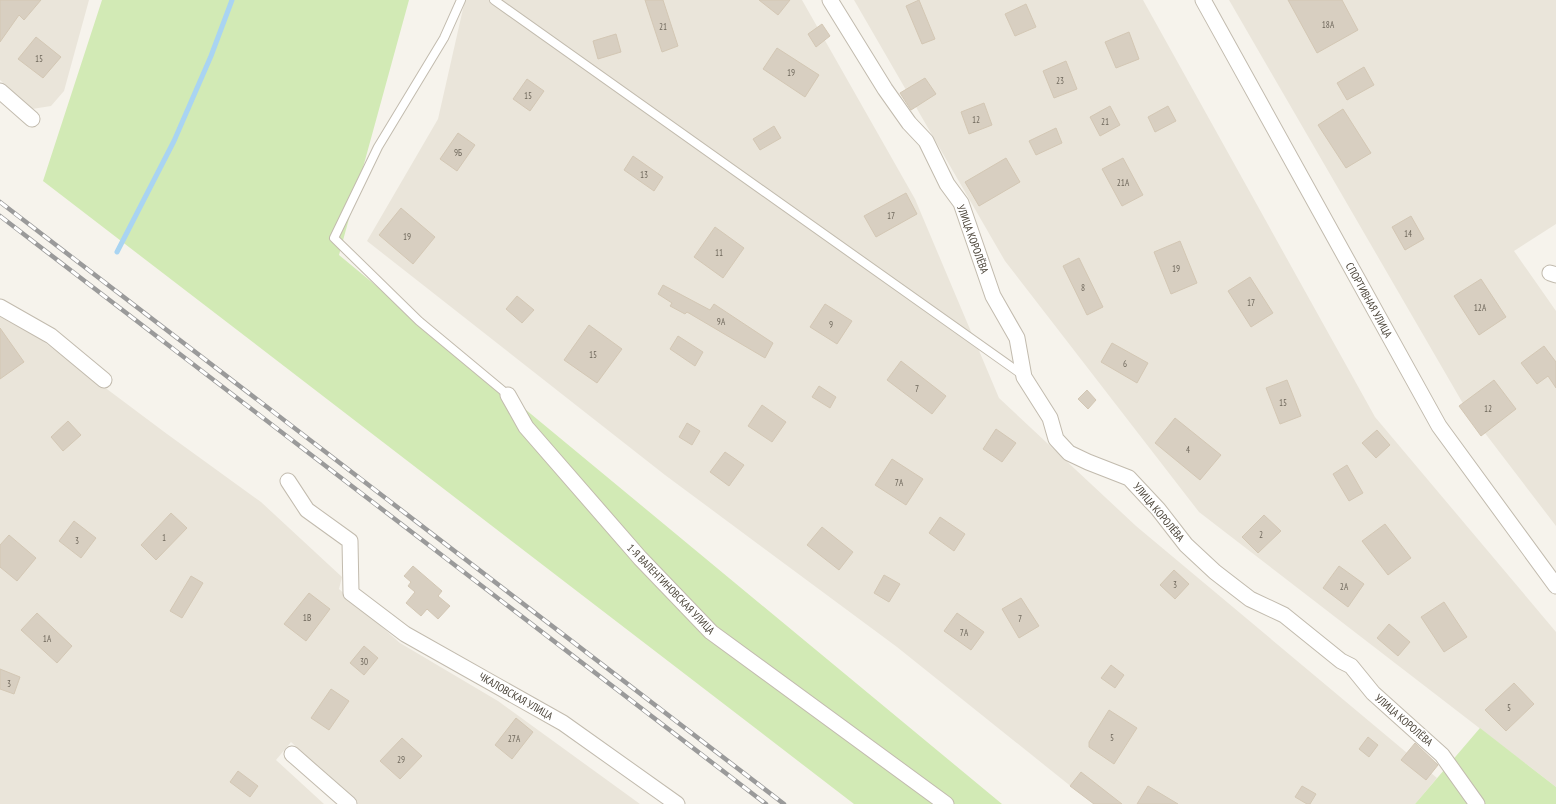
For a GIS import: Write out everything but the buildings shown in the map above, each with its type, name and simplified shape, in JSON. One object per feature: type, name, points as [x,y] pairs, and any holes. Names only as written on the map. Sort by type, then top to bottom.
[{"type":"street","name":"УЛИЦА КОРОЛЁВА","points":[[830,0],[885,89],[909,123],[926,141],[947,184],[961,203],[993,296],[1017,338],[1024,376],[1050,418],[1056,439],[1069,452],[1088,462],[1129,478],[1158,509],[1186,545],[1215,572],[1250,599],[1284,615],[1341,661],[1351,666],[1373,693],[1442,755],[1477,804]]},
{"type":"street","name":"СПОРТИВНАЯ УЛИЦА","points":[[1203,0],[1438,426],[1556,586]]},
{"type":"street","points":[[0,91],[32,119]]},
{"type":"street","points":[[0,307],[51,336],[104,380]]},
{"type":"street","name":"1-Я ВАЛЕНТИНОВСКАЯ УЛИЦА","points":[[508,395],[526,427],[640,558],[711,632],[946,804]]},
{"type":"street","name":"ЧКАЛОВСКАЯ УЛИЦА","points":[[288,481],[307,510],[350,541],[351,592],[404,634],[563,722],[677,804]]},
{"type":"street","points":[[292,754],[349,804]]},
{"type":"lane","points":[[461,0],[444,38],[378,147],[334,238],[419,320],[508,395]]},
{"type":"lane","points":[[494,0],[1024,376]]},
{"type":"shaded area","points":[[0,0],[89,0],[64,91],[51,106],[32,109],[0,80]]},
{"type":"shaded area","points":[[465,0],[802,0],[915,199],[999,398],[1136,526],[1437,778],[1415,804],[1093,804],[897,647],[665,475],[367,241],[438,119]]},
{"type":"shaded area","points":[[854,0],[1143,0],[1375,417],[1556,632],[1556,787],[1199,512],[1005,261]]},
{"type":"shaded area","points":[[1229,0],[1556,0],[1556,224],[1514,251],[1556,311],[1556,526],[1465,407]]},
{"type":"shaded area","points":[[0,309],[167,434],[261,502],[342,577],[339,589],[400,643],[498,701],[640,804],[358,804],[291,742],[276,760],[324,804],[0,804]]},
{"type":"green space","points":[[102,0],[409,0],[339,255],[1002,804],[854,804],[43,181]]},
{"type":"green space","points":[[1480,728],[1556,787],[1556,804],[1415,804]]},
{"type":"waterway","points":[[117,252],[174,141],[211,56],[232,0]]},
{"type":"railway","points":[[0,202],[784,804]]},
{"type":"railway","points":[[0,216],[766,804]]}]
